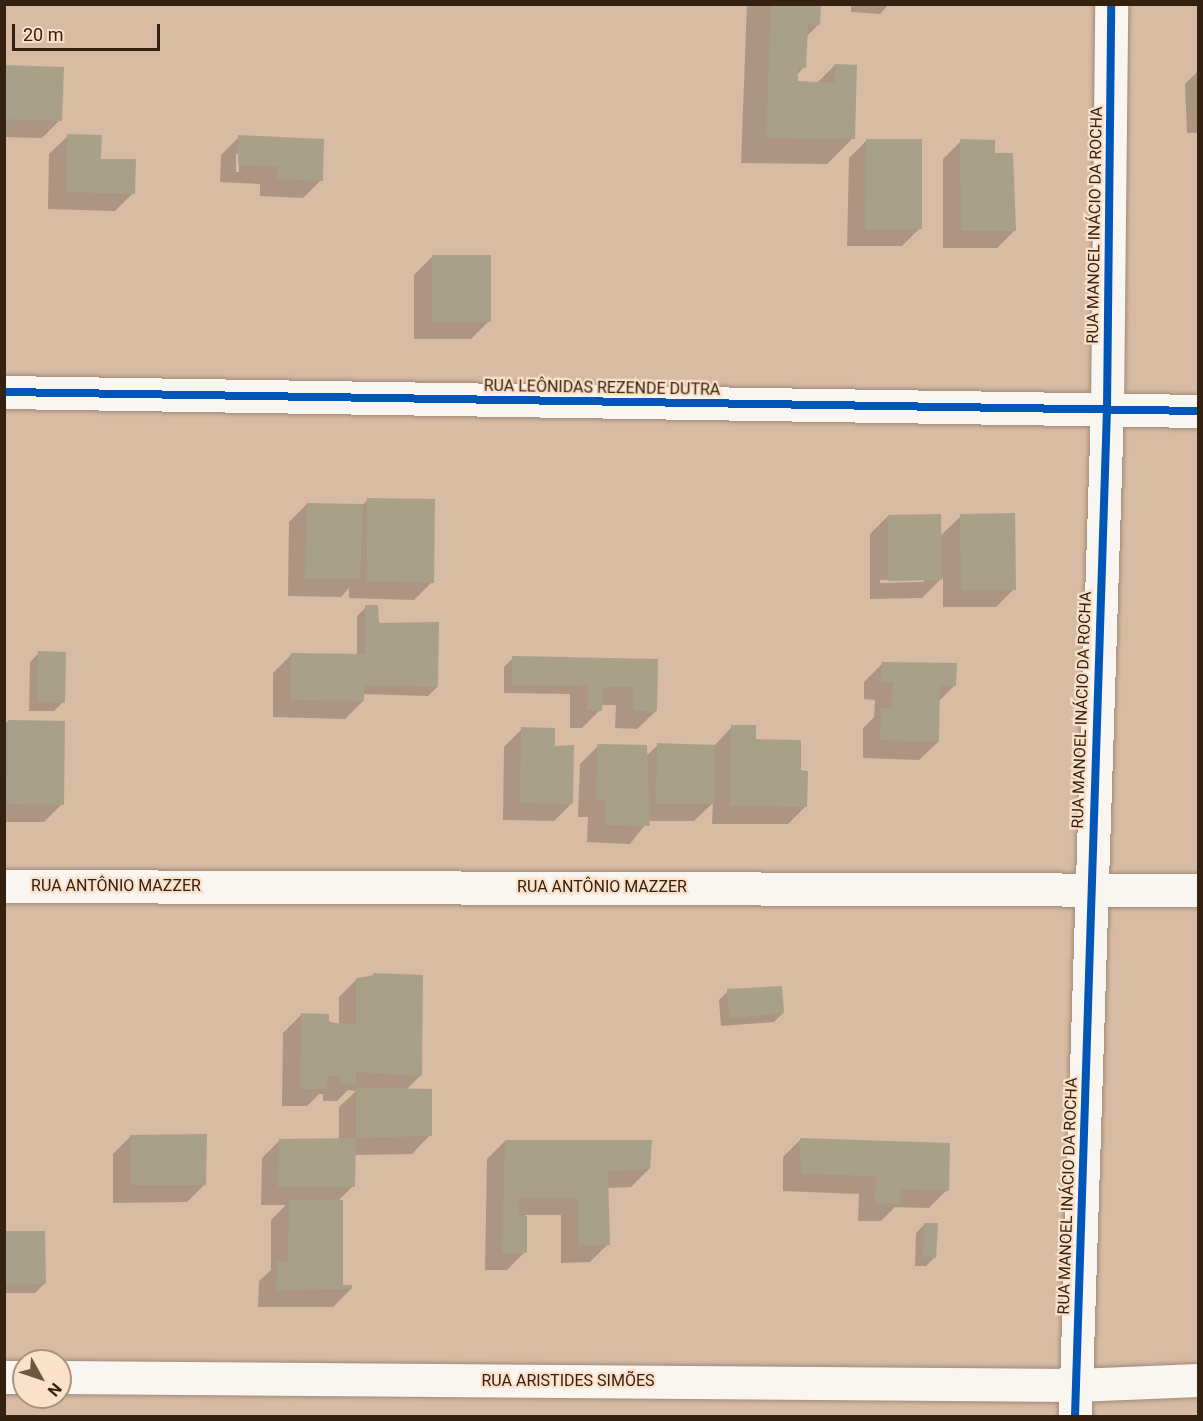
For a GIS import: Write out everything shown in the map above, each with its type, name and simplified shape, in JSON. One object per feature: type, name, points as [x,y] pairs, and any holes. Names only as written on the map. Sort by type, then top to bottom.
[{"type":"street","name":"RUA MANOEL INÁCIO DA ROCHA","points":[[1076,1401],[1090,887],[1107,410],[1111,4]]},
{"type":"street","name":"RUA LEÔNIDAS REZENDE DUTRA","points":[[4,392],[1198,411]]},
{"type":"street","name":"RUA ANTÔNIO MAZZER","points":[[4,886],[1090,887],[1198,890]]},
{"type":"street","name":"RUA ARISTIDES SIMÕES","points":[[72,1377],[1076,1401],[1198,1380]]},
{"type":"building","points":[[771,4],[821,4],[820,25],[808,24],[806,68],[798,68],[798,81],[834,83],[835,64],[857,65],[855,139],[766,138]]},
{"type":"building","points":[[4,65],[64,67],[62,121],[4,119]]},
{"type":"building","points":[[67,134],[102,135],[101,159],[136,159],[135,194],[66,192]]},
{"type":"building","points":[[238,135],[324,139],[323,181],[277,179],[278,167],[238,165]]},
{"type":"building","points":[[866,139],[922,139],[922,229],[865,229]]},
{"type":"building","points":[[960,139],[995,140],[995,153],[1013,153],[1016,231],[961,231]]},
{"type":"building","points":[[432,255],[491,255],[491,322],[432,322]]},
{"type":"building","points":[[367,498],[435,499],[434,583],[367,581]]},
{"type":"building","points":[[307,503],[363,504],[360,579],[305,579]]},
{"type":"building","points":[[1015,513],[1016,590],[961,590],[960,514]]},
{"type":"building","points":[[941,514],[942,580],[888,581],[888,515]]},
{"type":"building","points":[[365,605],[378,605],[379,623],[439,622],[438,687],[364,686],[364,701],[290,700],[291,653],[365,654]]},
{"type":"building","points":[[38,651],[66,652],[65,703],[37,702]]},
{"type":"building","points":[[512,656],[658,659],[657,711],[633,711],[633,687],[603,687],[602,711],[587,710],[588,686],[512,685]]},
{"type":"building","points":[[882,662],[957,663],[956,686],[940,686],[939,742],[880,740],[881,708],[891,708],[893,682],[881,682]]},
{"type":"building","points":[[8,720],[65,721],[64,805],[7,804]]},
{"type":"building","points":[[731,725],[756,725],[756,739],[801,740],[801,770],[808,771],[807,807],[730,806]]},
{"type":"building","points":[[521,727],[555,728],[555,746],[574,745],[573,804],[520,803]]},
{"type":"building","points":[[657,743],[715,745],[714,804],[656,804]]},
{"type":"building","points":[[597,744],[647,745],[650,826],[605,825],[605,800],[596,800]]},
{"type":"building","points":[[373,973],[423,975],[422,1076],[356,1072],[356,1084],[340,1083],[340,1076],[327,1076],[327,1089],[300,1089],[301,1013],[329,1014],[329,1023],[356,1024],[356,978],[373,977]]},
{"type":"building","points":[[782,986],[784,1013],[729,1018],[727,989]]},
{"type":"building","points":[[356,1088],[432,1089],[432,1136],[356,1138]]},
{"type":"building","points":[[207,1134],[206,1185],[131,1185],[130,1135]]},
{"type":"building","points":[[356,1138],[355,1187],[278,1187],[279,1139]]},
{"type":"building","points":[[800,1138],[950,1143],[949,1191],[901,1189],[900,1204],[875,1203],[876,1176],[801,1174]]},
{"type":"building","points":[[505,1140],[652,1140],[650,1169],[608,1171],[610,1245],[578,1245],[578,1198],[518,1198],[519,1216],[527,1216],[527,1253],[502,1253]]},
{"type":"building","points":[[289,1200],[343,1200],[343,1285],[352,1285],[352,1289],[276,1290],[277,1262],[288,1262]]},
{"type":"building","points":[[924,1223],[938,1223],[936,1258],[923,1257]]},
{"type":"building","points":[[4,1231],[45,1231],[46,1284],[4,1285]]},
{"type":"cycle path","points":[[1075,1416],[1107,410],[1111,4]]},
{"type":"cycle path","points":[[4,392],[1198,411]]}]
